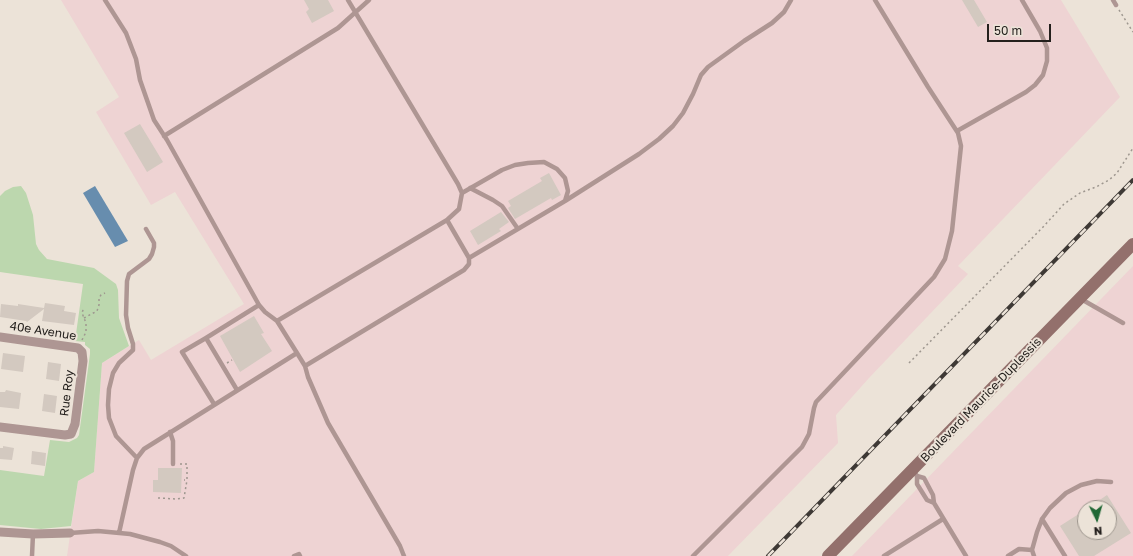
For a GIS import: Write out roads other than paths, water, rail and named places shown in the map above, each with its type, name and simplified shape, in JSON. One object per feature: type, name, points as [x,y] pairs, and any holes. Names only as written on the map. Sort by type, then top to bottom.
[{"type":"street","name":"Boulevard Maurice-Duplessis","points":[[828,556],[915,473],[1133,244]]},
{"type":"street","name":"40e Avenue","points":[[0,337],[78,348],[82,352]]},
{"type":"street","name":"Rue Roy","points":[[0,426],[65,436],[69,435],[75,424],[83,361],[82,352]]},
{"type":"street","points":[[0,532],[33,534],[70,533]]},
{"type":"lane","points":[[105,0],[126,33],[136,59],[140,80],[154,120],[259,305],[264,312],[278,321],[305,366],[308,377],[328,423],[400,546],[404,556]]},
{"type":"lane","points":[[278,321],[447,220],[459,209],[462,192],[452,171],[348,0]]},
{"type":"lane","points":[[164,136],[338,28],[369,0]]},
{"type":"lane","points":[[469,258],[565,201],[639,154],[659,138],[673,126],[683,113],[701,75],[708,67],[772,23],[784,12],[791,0]]},
{"type":"lane","points":[[693,556],[802,447],[809,434],[816,402],[934,277],[946,259],[952,231],[961,146],[957,131],[928,87],[875,0]]},
{"type":"lane","points":[[957,131],[1026,92],[1035,85],[1043,75],[1048,61],[1047,48],[1040,31],[1022,0]]},
{"type":"lane","points":[[1114,0],[1116,5]]},
{"type":"lane","points":[[462,192],[502,170],[515,165],[544,162],[557,168],[565,178],[568,191],[565,201]]},
{"type":"lane","points":[[470,188],[502,206],[518,229]]},
{"type":"lane","points":[[305,366],[464,270],[469,264],[469,258],[447,220]]},
{"type":"lane","points":[[137,458],[116,436],[109,418],[108,405],[109,389],[113,373],[119,363],[132,350],[133,344],[126,315],[127,281],[129,274],[149,259],[152,254],[154,243],[146,229]]},
{"type":"lane","points":[[1080,299],[1123,323]]},
{"type":"lane","points":[[214,404],[182,352],[259,305]]},
{"type":"lane","points":[[206,338],[237,390]]},
{"type":"lane","points":[[119,533],[133,470],[137,458],[144,449],[297,353]]},
{"type":"lane","points":[[170,432],[173,441],[174,464]]},
{"type":"lane","points":[[915,473],[917,484],[927,500],[934,503]]},
{"type":"lane","points":[[915,473],[924,478],[933,495],[934,503],[966,556]]},
{"type":"lane","points":[[1034,556],[1032,550],[1037,532],[1042,519],[1050,508],[1066,493],[1081,485],[1096,481],[1111,482]]},
{"type":"lane","points":[[884,556],[944,519]]},
{"type":"lane","points":[[1042,519],[1065,556]]},
{"type":"lane","points":[[70,533],[98,531],[130,534],[171,546],[186,556]]},
{"type":"lane","points":[[32,556],[33,534]]},
{"type":"lane","points":[[1008,556],[1019,549],[1032,550]]},
{"type":"lane","points":[[294,556],[299,554],[300,556]]},
{"type":"water","points":[[95,186],[128,241],[115,247],[83,193]]},
{"type":"railway","points":[[768,556],[1133,180]]}]
